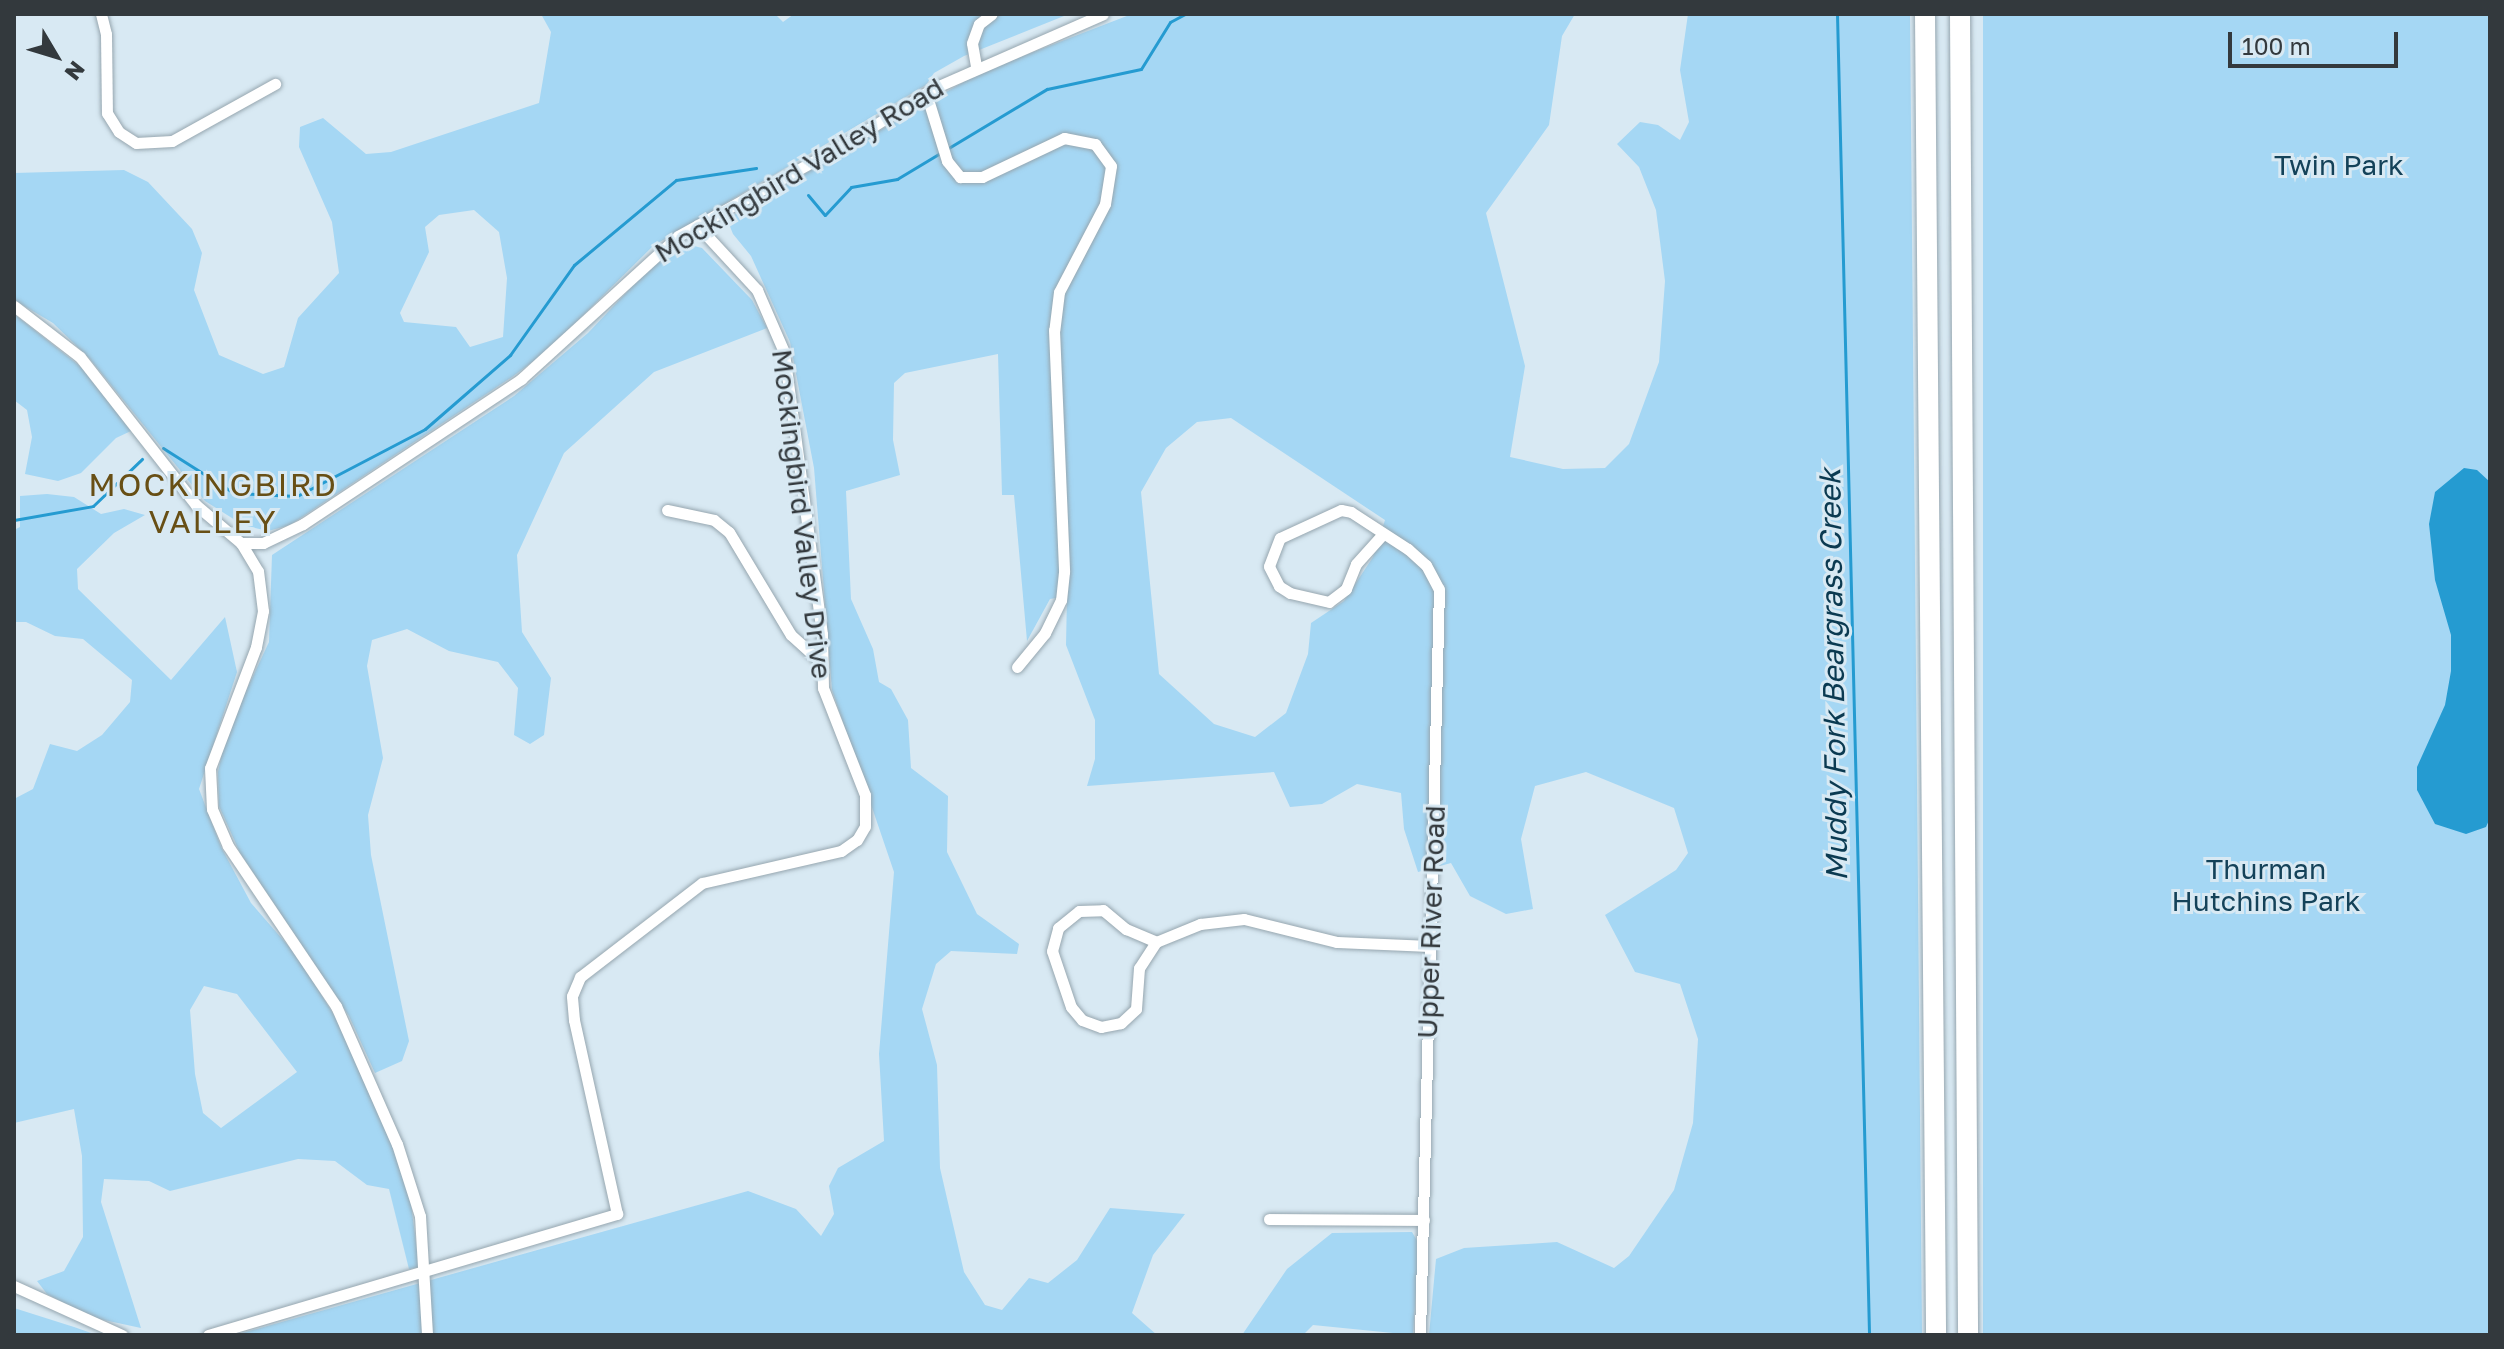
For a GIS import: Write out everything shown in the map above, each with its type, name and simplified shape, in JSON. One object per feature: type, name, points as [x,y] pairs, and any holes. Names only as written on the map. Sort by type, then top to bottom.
[{"type":"highway","points":[[1925,14],[1936,1335]]},
{"type":"highway","points":[[1960,14],[1968,1335]]},
{"type":"street","points":[[101,14],[106,34],[107,113],[119,132],[136,143],[172,141],[275,84]]},
{"type":"street","points":[[976,66],[972,43],[979,24],[992,14]]},
{"type":"street","name":"Mockingbird Valley Road","points":[[241,543],[263,543],[303,524],[485,406],[545,360],[654,254],[697,225],[845,144],[976,66],[1103,14]]},
{"type":"street","points":[[926,93],[944,154],[960,177],[982,177],[1064,138],[1077,138],[1095,144],[1111,166],[1105,204],[1059,292],[1054,330],[1064,572],[1061,600],[1045,633],[1017,667]]},
{"type":"street","name":"Mockingbird Valley Drive","points":[[208,1335],[620,1212],[574,1020],[574,988],[589,966],[702,883],[841,851],[861,835],[865,795],[829,707],[820,661],[822,634],[800,460],[780,340],[757,290],[697,225]]},
{"type":"street","points":[[14,306],[80,357],[173,481],[241,543],[253,560],[263,592],[260,635],[210,768],[212,809],[228,846],[317,975],[353,1041],[410,1179],[427,1271],[427,1335]]},
{"type":"street","points":[[667,510],[714,520],[729,532],[791,635],[820,661]]},
{"type":"street","name":"Upper River Road","points":[[1382,535],[1356,564],[1346,589],[1329,602],[1290,593],[1271,576],[1270,551],[1280,538],[1341,510],[1366,521],[1426,565],[1439,589],[1420,1335]]},
{"type":"street","points":[[1156,942],[1126,929],[1103,910],[1079,911],[1062,921],[1052,951],[1071,1007],[1082,1020],[1111,1025],[1136,1009],[1139,968],[1156,942],[1200,924],[1230,919],[1260,920],[1342,942],[1430,946]]},
{"type":"street","points":[[1269,1219],[1424,1220]]},
{"type":"street","points":[[14,1286],[122,1335]]},
{"type":"green space","points":[[541,14],[775,14],[783,22],[794,14],[1069,14],[964,56],[934,73],[926,85],[653,246],[547,351],[512,377],[290,525],[268,531],[243,525],[205,501],[90,359],[53,323],[14,300],[14,173],[124,170],[148,182],[192,229],[202,253],[194,290],[219,355],[263,374],[284,367],[298,318],[339,273],[332,222],[299,147],[300,127],[323,118],[366,154],[391,152],[539,103],[551,32]],"holes":[[[474,210],[499,232],[507,278],[503,337],[470,347],[456,327],[404,322],[400,313],[429,252],[425,227],[439,215]]]},
{"type":"green space","points":[[1132,14],[1575,14],[1562,36],[1549,125],[1486,213],[1525,366],[1510,457],[1563,469],[1605,468],[1629,444],[1659,362],[1665,281],[1656,210],[1639,167],[1617,144],[1640,122],[1658,125],[1680,140],[1689,122],[1680,70],[1688,14],[1910,14],[1922,1335],[1429,1335],[1436,1259],[1464,1248],[1557,1242],[1614,1268],[1629,1256],[1674,1190],[1693,1123],[1698,1039],[1680,984],[1635,972],[1605,915],[1676,870],[1688,853],[1674,808],[1586,772],[1535,786],[1521,839],[1533,909],[1506,914],[1470,896],[1451,863],[1418,872],[1404,829],[1401,793],[1357,784],[1322,804],[1290,807],[1274,772],[1087,786],[1095,759],[1095,720],[1066,645],[1067,596],[1050,599],[1027,641],[1014,495],[1002,495],[998,354],[905,373],[894,383],[893,440],[900,475],[846,491],[851,599],[873,649],[879,682],[891,689],[908,720],[911,768],[948,796],[947,852],[977,914],[1019,944],[1017,954],[951,951],[936,964],[922,1009],[937,1065],[940,1168],[964,1272],[985,1305],[1002,1310],[1029,1278],[1048,1283],[1077,1260],[1110,1208],[1185,1214],[1153,1255],[1132,1313],[1157,1335],[235,1335],[748,1191],[796,1209],[821,1236],[834,1214],[829,1186],[838,1168],[884,1141],[879,1054],[894,872],[832,690],[814,468],[790,342],[751,256],[733,234],[727,219],[979,73]],"holes":[[[1231,418],[1385,520],[1373,557],[1344,601],[1311,623],[1308,654],[1286,713],[1255,737],[1214,724],[1159,674],[1141,492],[1166,448],[1197,422]]]},
{"type":"green space","points":[[1983,14],[2490,14],[2490,1335],[1983,1335]]},
{"type":"green space","points":[[682,243],[702,248],[752,300],[767,328],[654,372],[564,453],[517,555],[522,632],[551,678],[544,735],[530,744],[514,735],[518,688],[498,662],[449,651],[407,629],[372,640],[367,666],[383,758],[368,815],[371,855],[409,1041],[402,1061],[375,1073],[349,1016],[240,853],[219,806],[218,772],[226,734],[269,642],[272,555],[514,396],[588,333],[663,254]]},
{"type":"green space","points":[[14,314],[86,371],[131,431],[116,438],[81,473],[58,481],[25,474],[32,437],[27,410],[14,400]]},
{"type":"green space","points":[[47,494],[74,497],[101,514],[124,509],[145,515],[114,533],[77,569],[78,589],[171,680],[225,617],[237,672],[199,789],[221,847],[251,903],[297,956],[337,1020],[389,1135],[410,1196],[419,1267],[409,1269],[389,1189],[367,1185],[335,1161],[298,1159],[170,1191],[149,1181],[104,1179],[101,1202],[141,1328],[90,1317],[47,1294],[37,1281],[64,1271],[83,1237],[82,1156],[74,1109],[14,1123],[14,799],[33,789],[50,744],[77,751],[102,735],[130,702],[132,680],[83,639],[55,636],[26,622],[14,622],[14,530],[20,527],[20,496]],"holes":[[[204,986],[237,994],[297,1072],[221,1128],[203,1113],[195,1074],[190,1010]]]},
{"type":"green space","points":[[1412,1232],[1419,1244],[1413,1335],[1313,1325],[1303,1335],[1242,1335],[1287,1269],[1332,1233]]},
{"type":"green space","points":[[14,1308],[74,1327],[97,1335],[14,1335]]},
{"type":"water","points":[[2464,468],[2477,470],[2490,482],[2490,818],[2486,827],[2466,834],[2435,824],[2417,790],[2417,767],[2445,705],[2451,671],[2451,635],[2435,580],[2429,524],[2435,492]]},
{"type":"waterway","points":[[808,195],[825,215],[851,187],[897,179],[1047,89],[1141,69],[1170,22],[1185,14]]},
{"type":"waterway","name":"Muddy Fork Beargrass Creek","points":[[1837,14],[1869,1335]]},
{"type":"waterway","points":[[163,448],[234,493],[297,496],[425,429],[510,355],[574,265],[676,180],[756,168]]},
{"type":"waterway","points":[[14,520],[93,506],[142,459]]},
{"type":"district","name":"MOCKINGBIRD VALLEY","points":[[213,504]]},
{"type":"park label","name":"Twin Park","points":[[2339,165]]},
{"type":"park label","name":"Thurman Hutchins Park","points":[[2266,885]]}]
